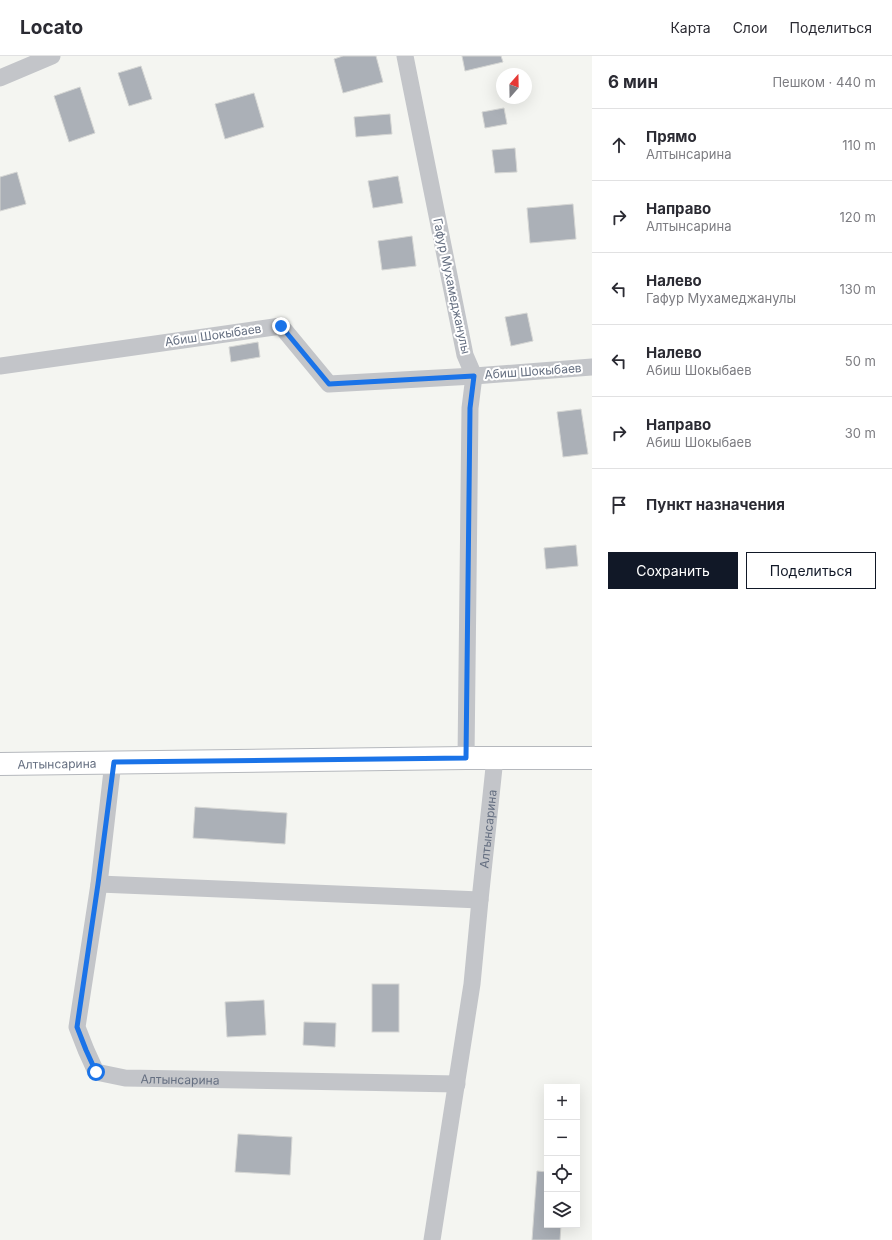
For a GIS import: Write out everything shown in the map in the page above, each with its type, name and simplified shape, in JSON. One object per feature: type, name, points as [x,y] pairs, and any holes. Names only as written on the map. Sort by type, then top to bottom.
[{"type":"main road","name":"Алтынсарина","points":[[0,764],[466,758],[592,758]]},
{"type":"street","points":[[0,78],[52,56]]},
{"type":"street","name":"Гафур Мухамеджанулы","points":[[405,56],[465,355],[474,376]]},
{"type":"street","name":"Абиш Шокыбаев","points":[[0,366],[281,326],[329,384],[474,376],[592,367]]},
{"type":"street","points":[[466,758],[470,408],[474,376]]},
{"type":"street","name":"Алтынсарина","points":[[432,1240],[472,984],[495,758]]},
{"type":"street","name":"Алтынсарина","points":[[114,762],[77,1027],[96,1072],[125,1078],[457,1084]]},
{"type":"street","points":[[98,884],[480,900]]},
{"type":"building","points":[[343,56],[376,56],[383,82],[343,93],[334,59]]},
{"type":"building","points":[[462,56],[501,56],[503,62],[465,71]]},
{"type":"building","points":[[141,66],[152,99],[129,106],[118,73]]},
{"type":"building","points":[[80,87],[95,133],[69,142],[54,96]]},
{"type":"building","points":[[254,93],[264,127],[225,139],[215,104]]},
{"type":"building","points":[[504,108],[507,124],[485,128],[482,112]]},
{"type":"building","points":[[390,114],[392,134],[356,137],[354,117]]},
{"type":"building","points":[[515,148],[517,172],[495,173],[492,150]]},
{"type":"building","points":[[17,172],[26,204],[0,211],[0,177]]},
{"type":"building","points":[[398,176],[403,203],[373,208],[368,181]]},
{"type":"building","points":[[573,204],[576,239],[530,243],[527,208]]},
{"type":"building","points":[[412,236],[416,266],[382,270],[378,241]]},
{"type":"building","points":[[527,313],[533,341],[511,346],[505,317]]},
{"type":"building","points":[[258,342],[260,357],[231,362],[229,347]]},
{"type":"building","points":[[581,409],[588,454],[563,457],[557,412]]},
{"type":"building","points":[[576,545],[578,566],[546,569],[544,548]]},
{"type":"building","points":[[195,807],[287,813],[285,844],[193,838]]},
{"type":"building","points":[[372,984],[399,984],[399,1032],[372,1032]]},
{"type":"building","points":[[264,1000],[266,1035],[227,1037],[225,1002]]},
{"type":"building","points":[[304,1022],[336,1023],[335,1047],[303,1045]]},
{"type":"building","points":[[238,1134],[292,1137],[290,1175],[235,1172]]},
{"type":"building","points":[[537,1171],[544,1172],[544,1228],[561,1228],[560,1240],[532,1240]]},
{"type":"route","points":[[96,1072],[77,1027],[114,762],[466,758],[470,408],[474,376],[329,384],[281,326]]}]
